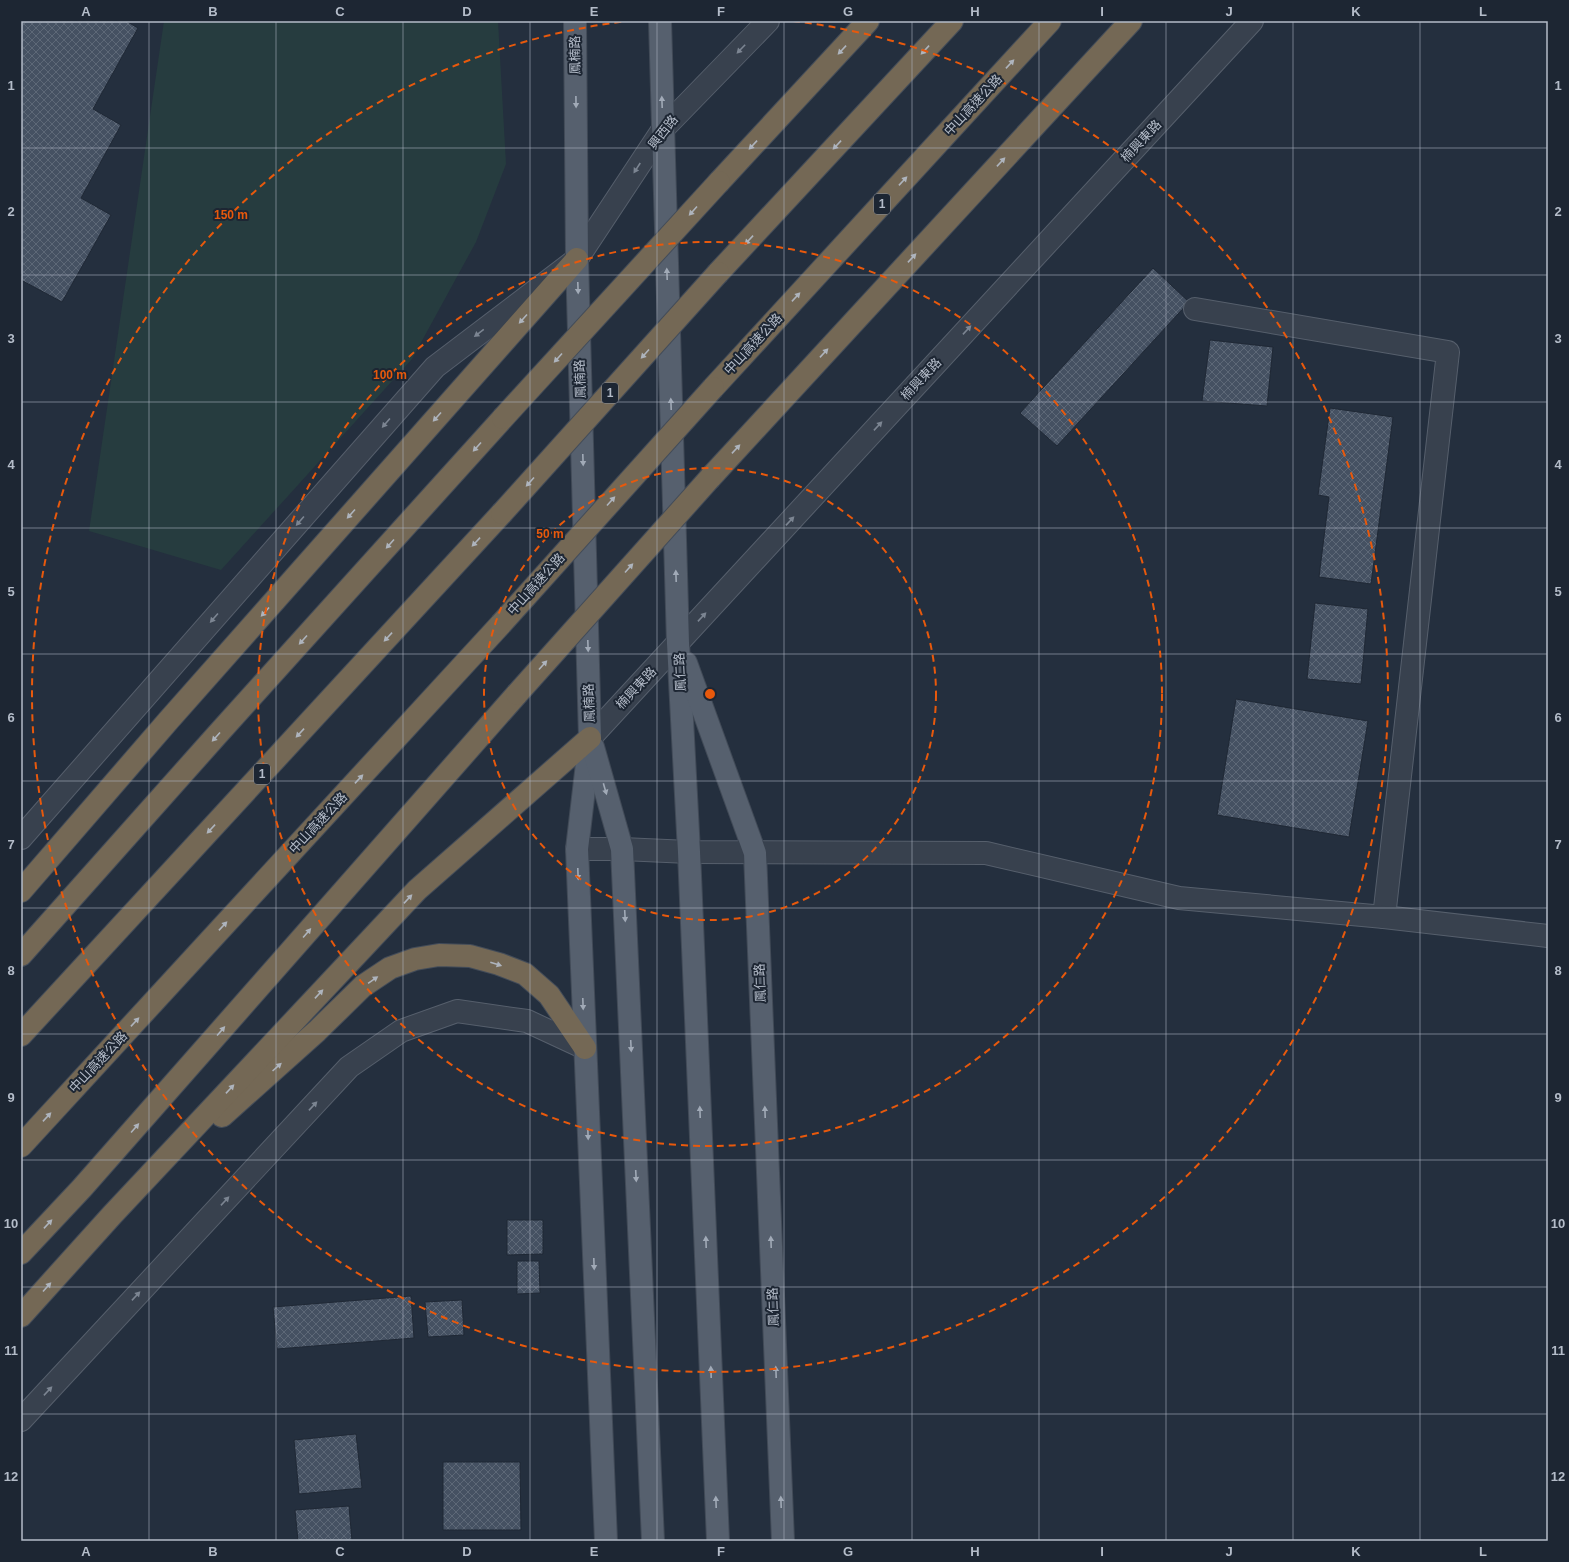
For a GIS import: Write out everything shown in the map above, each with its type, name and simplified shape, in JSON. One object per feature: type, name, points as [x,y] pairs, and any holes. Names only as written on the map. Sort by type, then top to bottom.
[{"type":"highway","points":[[21,955],[503,418],[868,21]]},
{"type":"highway","name":"1","points":[[21,1035],[502,513],[718,273],[952,21]]},
{"type":"highway","name":"中山高速公路","points":[[21,1146],[501,624],[713,388],[1050,21]]},
{"type":"highway","points":[[21,1253],[108,1158],[517,694],[710,478],[1131,21]]},
{"type":"highway","points":[[21,891],[168,721],[577,259]]},
{"type":"highway","points":[[21,1316],[112,1215],[417,890],[590,738]]},
{"type":"highway","points":[[112,1215],[317,1031],[363,986],[390,968],[415,959],[439,955],[470,956],[499,964],[525,974],[548,994],[585,1048]]},
{"type":"main road","name":"鳳楠路","points":[[575,21],[577,259],[590,738]]},
{"type":"main road","points":[[660,21],[678,642]]},
{"type":"main road","name":"鳳仁路","points":[[678,642],[689,852],[718,1541]]},
{"type":"main road","name":"鳳仁路","points":[[678,642],[755,852],[783,1541]]},
{"type":"main road","points":[[590,738],[622,849],[653,1541]]},
{"type":"main road","points":[[590,738],[576,850],[606,1541]]},
{"type":"street","name":"興西路","points":[[21,838],[435,367],[577,259],[663,129],[768,21]]},
{"type":"street","name":"楠興東路","points":[[590,738],[1252,21]]},
{"type":"street","points":[[1195,309],[1448,352],[1384,916]]},
{"type":"street","points":[[576,850],[622,849],[689,852],[986,853],[1180,898],[1384,916],[1548,936]]},
{"type":"street","points":[[21,1420],[349,1067],[401,1030],[457,1011],[527,1021],[585,1048]]},
{"type":"green space","points":[[164,21],[498,21],[506,164],[476,242],[412,359],[221,570],[89,531]]},
{"type":"building","points":[[21,21],[126,21],[138,28],[93,109],[121,125],[81,198],[111,215],[62,302],[21,280]]},
{"type":"building","points":[[1153,268],[1189,302],[1057,446],[1020,413]]},
{"type":"building","points":[[1210,340],[1273,347],[1267,406],[1202,401]]},
{"type":"building","points":[[1330,408],[1393,417],[1371,584],[1319,577],[1329,497],[1318,495]]},
{"type":"building","points":[[1315,603],[1368,609],[1361,684],[1307,679]]},
{"type":"building","points":[[1236,699],[1368,721],[1349,837],[1217,815]]},
{"type":"building","points":[[507,1220],[543,1220],[543,1254],[507,1255]]},
{"type":"building","points":[[517,1261],[539,1261],[540,1293],[517,1294]]},
{"type":"building","points":[[411,1296],[414,1338],[277,1349],[273,1307]]},
{"type":"building","points":[[462,1300],[464,1335],[428,1337],[425,1302]]},
{"type":"building","points":[[356,1434],[362,1488],[299,1494],[294,1440]]},
{"type":"building","points":[[443,1462],[520,1462],[521,1530],[443,1530]]},
{"type":"building","points":[[349,1506],[352,1541],[298,1541],[295,1510]]}]
